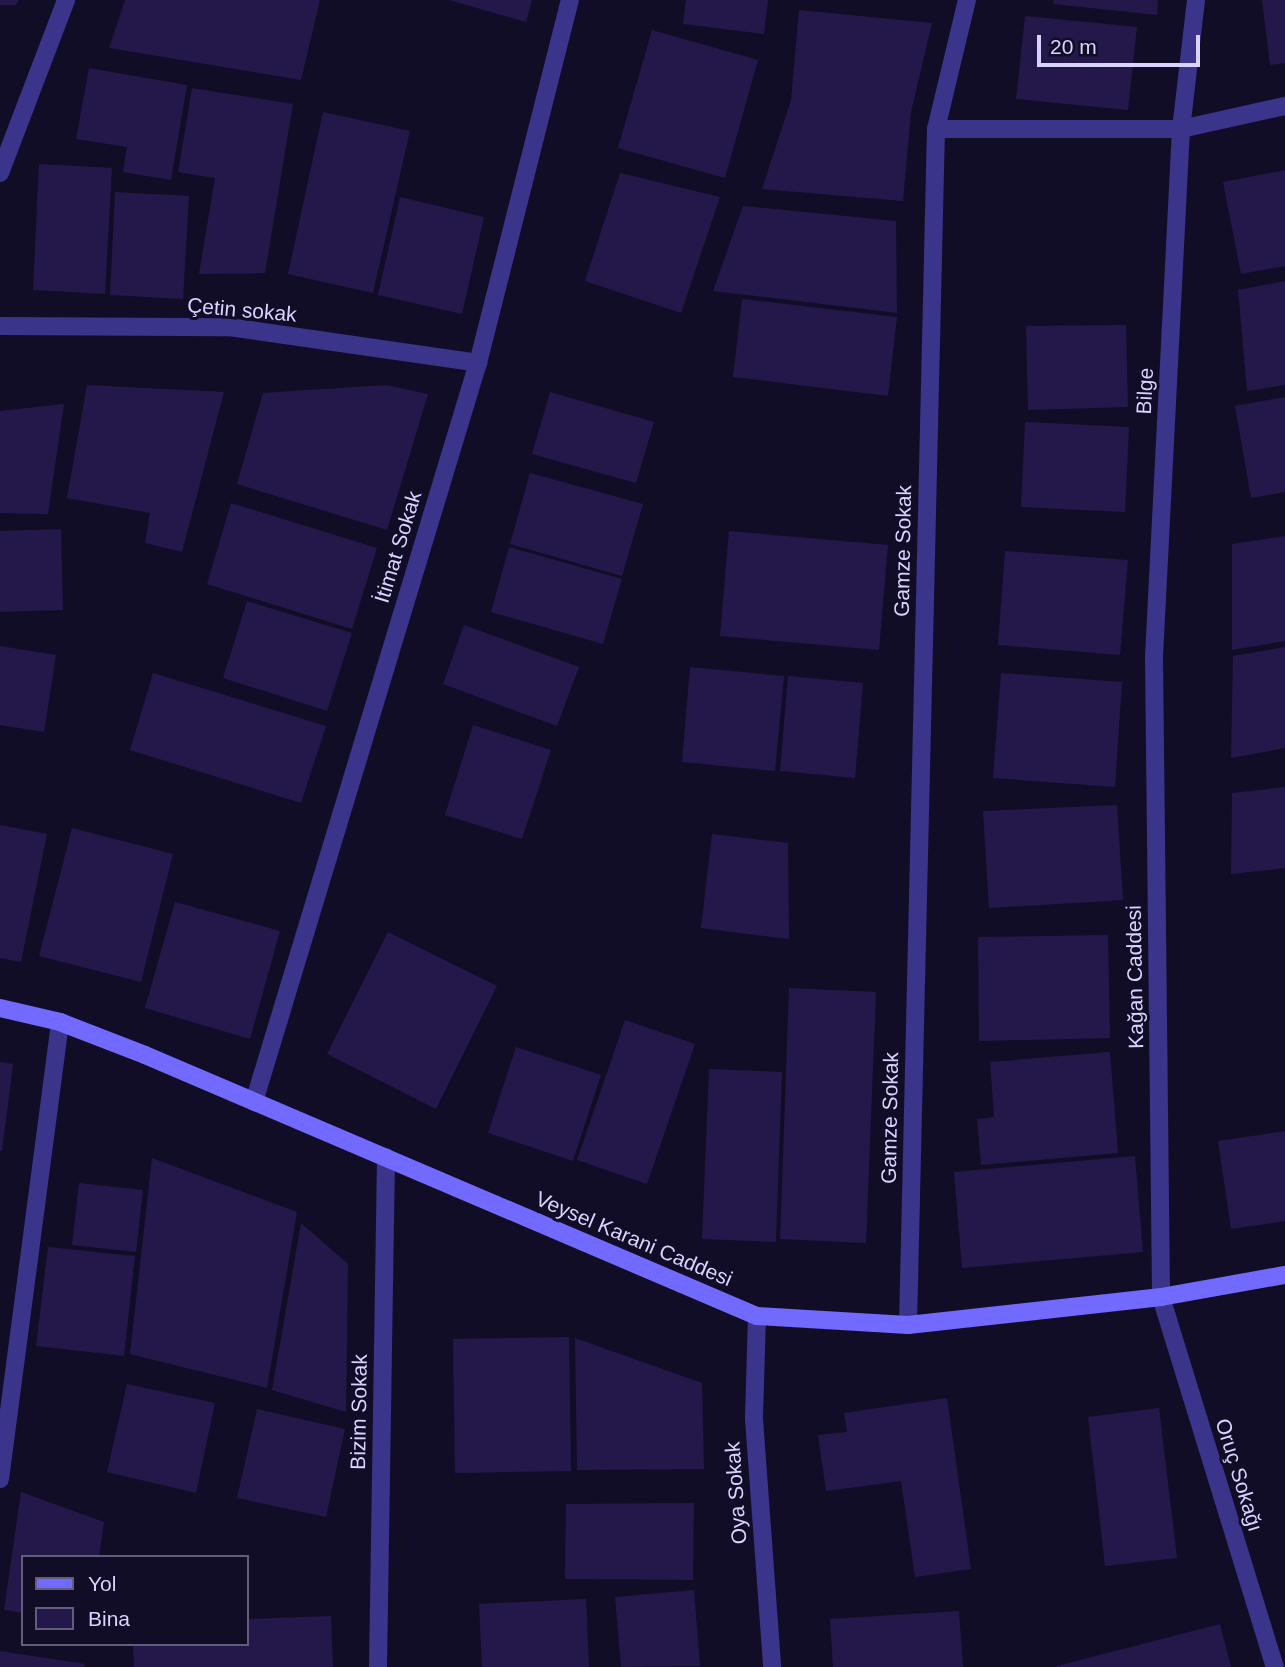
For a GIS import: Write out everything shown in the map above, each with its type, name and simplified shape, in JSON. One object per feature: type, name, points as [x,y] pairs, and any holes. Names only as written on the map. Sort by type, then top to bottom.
[{"type":"main road","name":"Veysel Karani Caddesi","points":[[0,1008],[60,1022],[145,1055],[757,1316],[908,1325],[1161,1297],[1285,1275]]},
{"type":"street","points":[[0,173],[66,0]]},
{"type":"street","name":"İtimat Sokak","points":[[254,1102],[478,363],[570,0]]},
{"type":"street","name":"Gamze Sokak","points":[[908,1325],[936,129],[967,0]]},
{"type":"street","name":"Bilge","points":[[1154,656],[1181,129],[1196,0]]},
{"type":"street","points":[[936,129],[1181,129],[1285,106]]},
{"type":"street","name":"Çetin sokak","points":[[0,326],[229,327],[478,363]]},
{"type":"street","name":"Kağan Caddesi","points":[[1154,656],[1161,1297]]},
{"type":"street","points":[[0,1479],[60,1022]]},
{"type":"street","name":"Bizim Sokak","points":[[378,1667],[386,1157]]},
{"type":"street","name":"Oruç Sokağı","points":[[1161,1297],[1275,1667]]},
{"type":"street","name":"Oya Sokak","points":[[757,1316],[754,1419],[772,1667]]},
{"type":"building","points":[[0,0],[19,0],[16,5],[0,5]]},
{"type":"building","points":[[125,0],[320,0],[301,80],[109,48]]},
{"type":"building","points":[[449,0],[532,0],[526,22]]},
{"type":"building","points":[[686,0],[768,0],[764,34],[683,24]]},
{"type":"building","points":[[1054,0],[1158,0],[1157,15],[1053,4]]},
{"type":"building","points":[[1262,0],[1285,0],[1285,63],[1270,65]]},
{"type":"building","points":[[799,10],[932,23],[911,112],[903,201],[762,189],[791,100]]},
{"type":"building","points":[[1025,16],[1137,27],[1128,110],[1016,99]]},
{"type":"building","points":[[652,30],[758,60],[725,178],[618,148]]},
{"type":"building","points":[[89,68],[187,85],[171,180],[123,172],[127,147],[76,139]]},
{"type":"building","points":[[192,88],[293,104],[265,273],[199,274],[215,178],[178,172]]},
{"type":"building","points":[[323,112],[410,131],[373,293],[288,274]]},
{"type":"building","points":[[39,164],[112,168],[105,294],[33,290]]},
{"type":"building","points":[[1285,170],[1285,266],[1241,274],[1223,182]]},
{"type":"building","points":[[620,173],[720,197],[681,313],[585,281]]},
{"type":"building","points":[[115,192],[189,196],[183,299],[110,295]]},
{"type":"building","points":[[400,197],[484,217],[462,314],[378,295]]},
{"type":"building","points":[[743,206],[896,221],[897,313],[713,291]]},
{"type":"building","points":[[1285,281],[1285,385],[1247,391],[1238,290]]},
{"type":"building","points":[[742,299],[897,317],[888,396],[733,377]]},
{"type":"building","points":[[1126,325],[1128,407],[1028,410],[1026,326]]},
{"type":"building","points":[[87,385],[224,392],[182,552],[145,543],[150,513],[67,498]]},
{"type":"building","points":[[386,385],[428,394],[387,530],[237,484],[263,393]]},
{"type":"building","points":[[550,392],[654,422],[636,483],[532,454]]},
{"type":"building","points":[[1285,397],[1285,492],[1251,498],[1235,406]]},
{"type":"building","points":[[64,404],[48,514],[0,513],[0,411]]},
{"type":"building","points":[[1025,422],[1129,427],[1125,512],[1021,507]]},
{"type":"building","points":[[530,473],[643,504],[622,576],[510,544]]},
{"type":"building","points":[[231,503],[377,548],[352,629],[207,584]]},
{"type":"building","points":[[61,529],[63,610],[0,612],[0,531]]},
{"type":"building","points":[[729,531],[888,545],[879,650],[720,636]]},
{"type":"building","points":[[1285,536],[1285,641],[1232,650],[1232,544]]},
{"type":"building","points":[[509,547],[622,579],[603,644],[491,612]]},
{"type":"building","points":[[1005,551],[1128,560],[1120,655],[998,645]]},
{"type":"building","points":[[247,601],[352,633],[327,711],[223,678]]},
{"type":"building","points":[[464,625],[579,667],[557,726],[443,684]]},
{"type":"building","points":[[0,646],[56,655],[44,732],[0,725]]},
{"type":"building","points":[[1285,647],[1285,748],[1231,758],[1233,656]]},
{"type":"building","points":[[690,667],[784,676],[775,771],[682,762]]},
{"type":"building","points":[[153,673],[326,726],[301,803],[130,750]]},
{"type":"building","points":[[1001,673],[1122,682],[1115,787],[993,778]]},
{"type":"building","points":[[788,676],[863,683],[855,778],[780,771]]},
{"type":"building","points":[[473,725],[551,750],[522,839],[445,815]]},
{"type":"building","points":[[1285,787],[1285,868],[1231,874],[1232,793]]},
{"type":"building","points":[[1117,805],[1123,900],[989,908],[983,811]]},
{"type":"building","points":[[0,825],[47,834],[21,962],[0,958]]},
{"type":"building","points":[[72,828],[173,854],[141,982],[39,956]]},
{"type":"building","points":[[712,834],[788,843],[789,939],[701,928]]},
{"type":"building","points":[[175,902],[280,931],[250,1039],[145,1008]]},
{"type":"building","points":[[388,932],[497,986],[436,1109],[327,1054]]},
{"type":"building","points":[[1108,935],[1110,1038],[979,1041],[978,937]]},
{"type":"building","points":[[789,988],[876,992],[866,1243],[780,1239]]},
{"type":"building","points":[[625,1020],[695,1044],[647,1184],[577,1160]]},
{"type":"building","points":[[516,1047],[601,1075],[573,1161],[488,1133]]},
{"type":"building","points":[[1110,1052],[1118,1153],[981,1165],[977,1119],[994,1117],[990,1062]]},
{"type":"building","points":[[0,1062],[13,1064],[2,1151],[0,1151]]},
{"type":"building","points":[[709,1069],[782,1072],[776,1242],[702,1239]]},
{"type":"building","points":[[1285,1131],[1285,1221],[1231,1229],[1218,1141]]},
{"type":"building","points":[[1135,1156],[1143,1252],[962,1268],[954,1172]]},
{"type":"building","points":[[152,1158],[297,1212],[267,1388],[130,1354]]},
{"type":"building","points":[[79,1183],[143,1190],[136,1252],[72,1245]]},
{"type":"building","points":[[301,1223],[348,1264],[346,1412],[272,1390]]},
{"type":"building","points":[[48,1247],[135,1256],[124,1356],[36,1346]]},
{"type":"building","points":[[569,1337],[571,1471],[455,1473],[453,1339]]},
{"type":"building","points":[[575,1338],[702,1383],[704,1469],[577,1470]]},
{"type":"building","points":[[127,1384],[215,1403],[196,1493],[107,1472]]},
{"type":"building","points":[[947,1398],[971,1569],[915,1577],[901,1481],[826,1491],[818,1435],[847,1432],[844,1413]]},
{"type":"building","points":[[1159,1408],[1177,1558],[1105,1566],[1088,1417]]},
{"type":"building","points":[[257,1409],[345,1429],[326,1517],[237,1498]]},
{"type":"building","points":[[21,1492],[104,1522],[99,1555],[21,1555],[21,1613],[4,1610]]},
{"type":"building","points":[[694,1503],[693,1580],[565,1579],[566,1504]]},
{"type":"building","points":[[694,1590],[700,1666],[621,1667],[615,1597]]},
{"type":"building","points":[[586,1599],[589,1667],[482,1667],[479,1604]]},
{"type":"building","points":[[959,1611],[963,1667],[833,1667],[830,1619]]},
{"type":"building","points":[[331,1616],[333,1667],[134,1667],[133,1646],[248,1646],[248,1619]]},
{"type":"building","points":[[1220,1624],[1231,1667],[1057,1667],[1057,1666]]},
{"type":"building","points":[[0,1651],[85,1664],[84,1667],[0,1667]]}]
